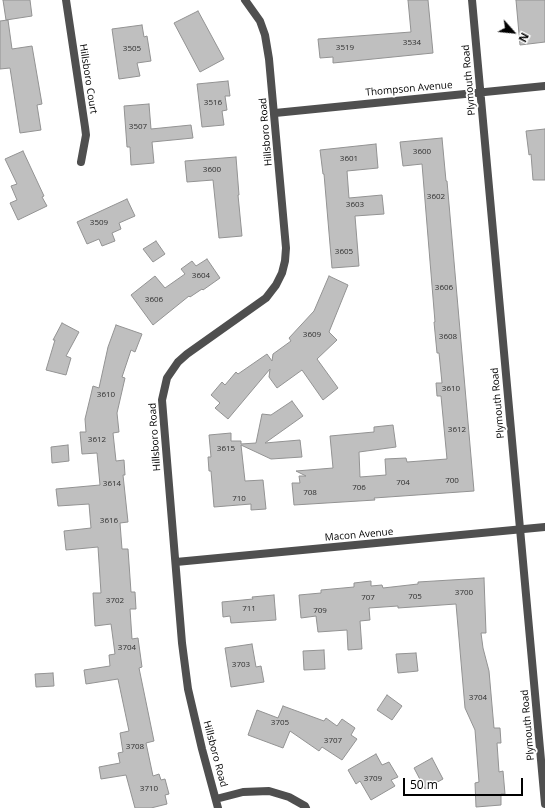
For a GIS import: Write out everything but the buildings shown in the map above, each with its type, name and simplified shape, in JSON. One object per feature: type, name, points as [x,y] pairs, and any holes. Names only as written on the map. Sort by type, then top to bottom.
[{"type":"street","name":"Hillsboro Court","points":[[66,0],[86,135],[81,162]]},
{"type":"street","name":"Hillsboro Road","points":[[218,808],[188,689],[182,643],[162,400],[167,378],[178,362],[266,298],[276,285],[282,273],[285,261],[286,248],[269,59],[265,35],[260,21],[246,0]]},
{"type":"street","name":"Plymouth Road","points":[[472,0],[545,804]]},
{"type":"street","name":"Thompson Avenue","points":[[275,113],[545,86]]},
{"type":"street","name":"Macon Avenue","points":[[176,562],[545,527]]},
{"type":"street","points":[[216,799],[244,792],[269,791],[289,797],[306,808]]}]
